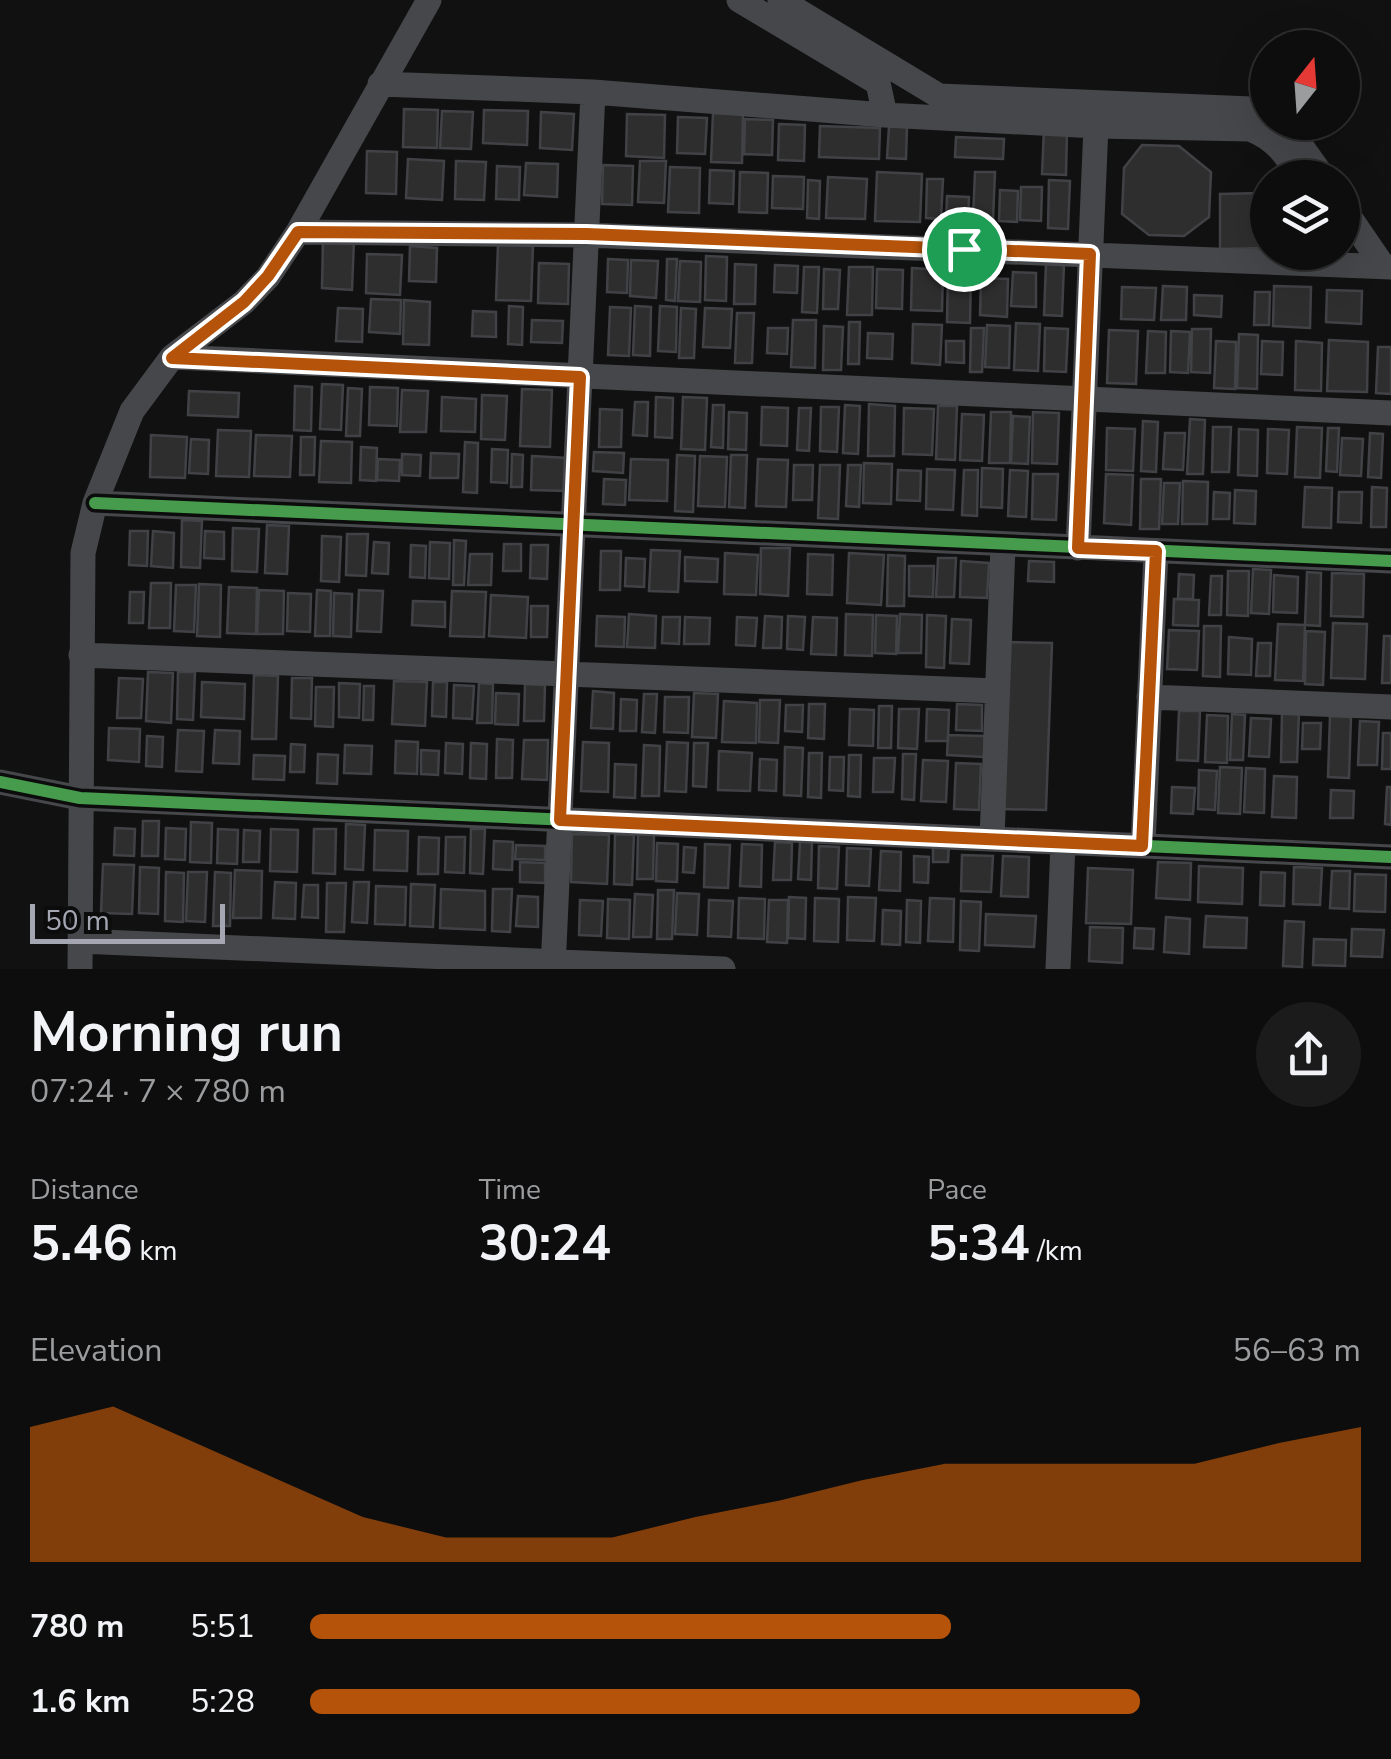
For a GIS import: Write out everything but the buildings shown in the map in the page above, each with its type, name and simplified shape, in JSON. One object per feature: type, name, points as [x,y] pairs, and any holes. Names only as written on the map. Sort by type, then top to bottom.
[{"type":"street","points":[[80,969],[83,553],[95,504],[132,411],[172,358],[244,302],[268,276],[298,232],[429,0]]},
{"type":"street","points":[[740,0],[878,83],[885,115]]},
{"type":"street","points":[[780,0],[939,96],[1250,108]]},
{"type":"street","points":[[380,84],[593,92],[885,115],[1096,126],[1250,129],[1266,135],[1288,160]]},
{"type":"street","points":[[553,965],[593,92]]},
{"type":"street","points":[[1078,548],[1096,126]]},
{"type":"street","points":[[1360,230],[1387,266]]},
{"type":"street","points":[[298,232],[586,234],[1090,254],[1250,256]]},
{"type":"street","points":[[1360,260],[1387,266]]},
{"type":"street","points":[[172,358],[1391,413]]},
{"type":"street","points":[[95,504],[1391,561]]},
{"type":"street","points":[[992,839],[1003,545]]},
{"type":"street","points":[[1142,846],[1156,551]]},
{"type":"street","points":[[81,655],[998,691]]},
{"type":"street","points":[[1150,698],[1391,708]]},
{"type":"street","points":[[0,782],[80,798],[1391,857]]},
{"type":"street","points":[[1058,969],[1063,842]]},
{"type":"street","points":[[80,940],[553,965],[723,969]]},
{"type":"cycle path","points":[[95,503],[1391,561]]},
{"type":"cycle path","points":[[0,782],[80,798],[1391,857]]},
{"type":"route","points":[[298,232],[586,234],[964,249],[1090,254],[1078,548],[1156,551],[1142,846],[560,820],[580,377],[172,358],[244,302],[268,276],[298,232]]}]
